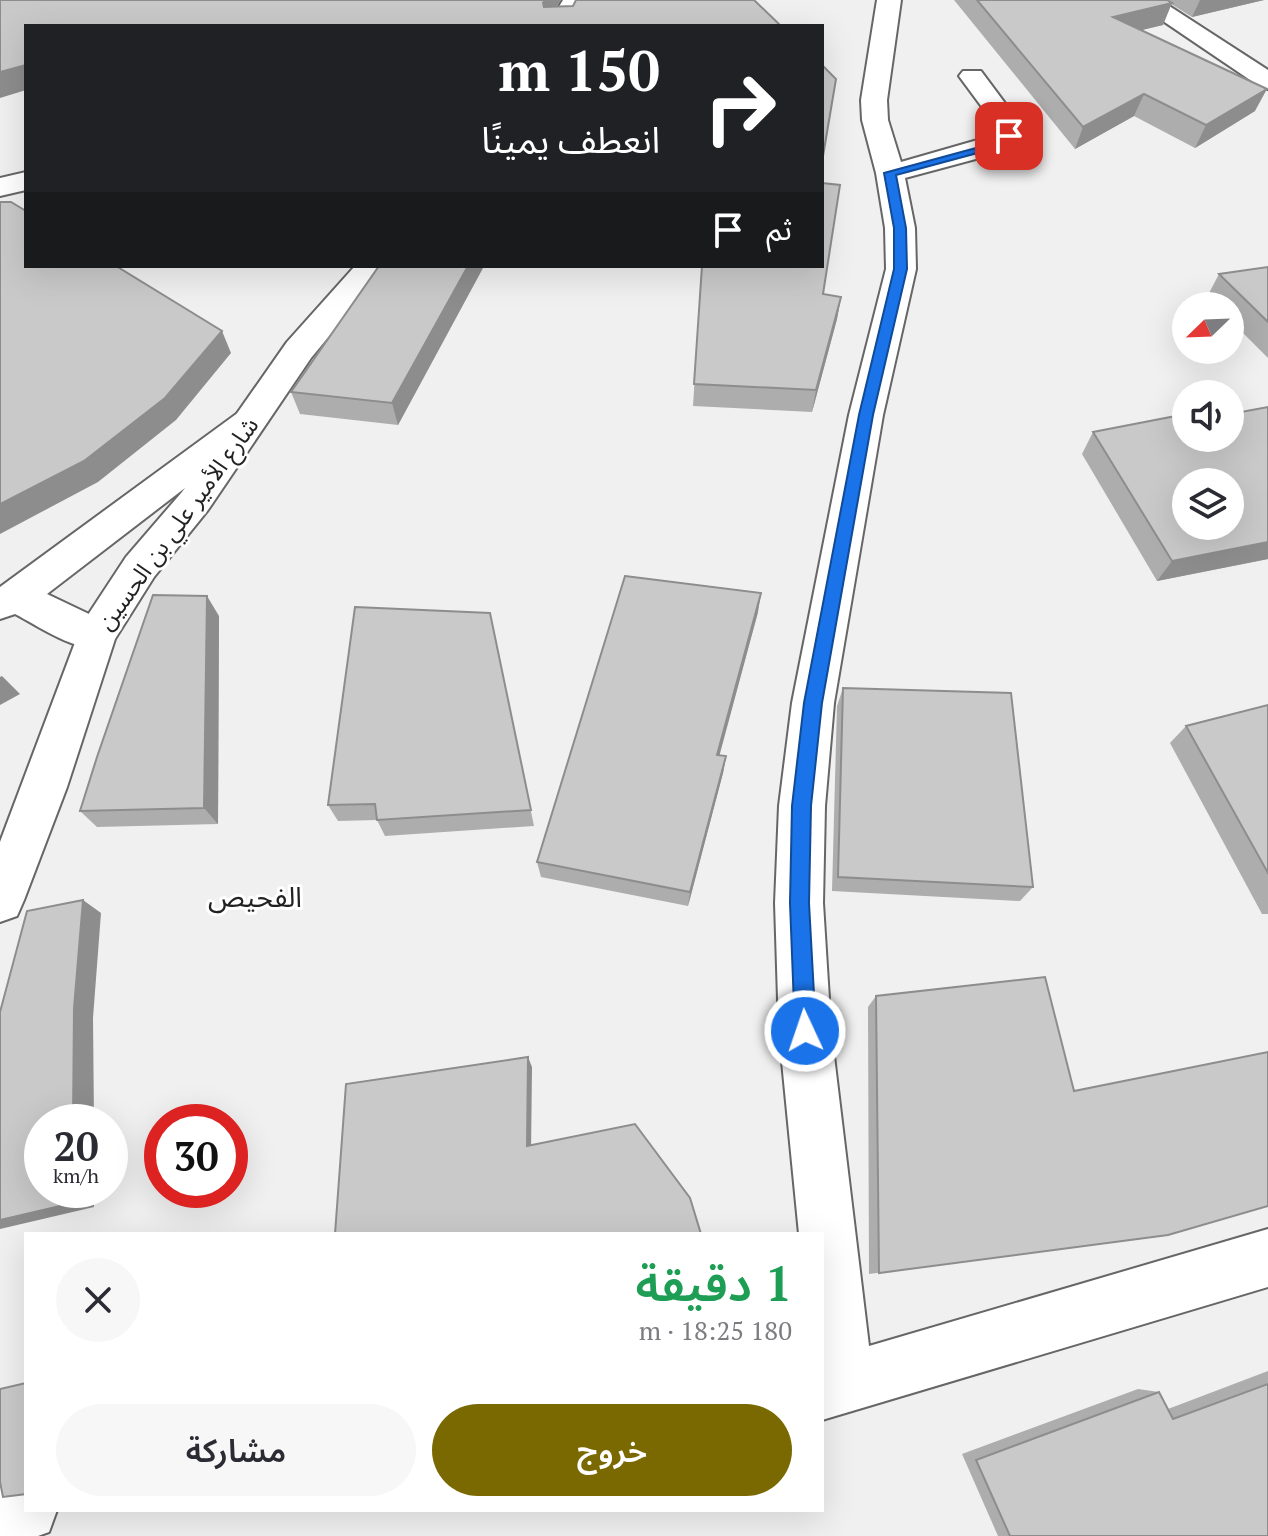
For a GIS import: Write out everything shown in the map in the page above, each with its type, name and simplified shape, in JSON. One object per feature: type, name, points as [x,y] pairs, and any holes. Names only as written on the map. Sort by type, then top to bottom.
[{"type":"street","points":[[560,24],[575,0]]},
{"type":"street","points":[[821,1232],[805,1031],[799,903],[802,806],[813,703],[866,415],[901,269],[900,228],[890,173],[875,120],[874,100],[889,0]]},
{"type":"street","points":[[1144,0],[1268,81]]},
{"type":"street","points":[[890,173],[1003,143],[1009,136],[1009,126],[972,76]]},
{"type":"street","points":[[0,187],[24,181]]},
{"type":"street","name":"شارع الأمير علي بن الحسين","points":[[0,900],[45,787],[96,635],[140,567],[195,501],[299,350],[370,268]]},
{"type":"street","points":[[7,600],[251,420]]},
{"type":"street","points":[[7,600],[96,635]]},
{"type":"street","points":[[824,1273],[833,1387],[1268,1258]]},
{"type":"street","points":[[0,1513],[24,1509]]},
{"type":"building","points":[[0,0],[545,0],[544,7],[573,6],[576,0],[754,0],[779,24],[24,24],[24,66],[0,72]]},
{"type":"building","points":[[977,0],[1167,0],[1172,3],[1113,17],[1267,89],[1206,125],[1144,94],[1083,127]]},
{"type":"building","points":[[824,67],[836,79],[824,150]]},
{"type":"building","points":[[824,183],[840,185],[823,294],[841,297],[816,390],[694,384],[702,268],[824,268]]},
{"type":"building","points":[[0,202],[11,202],[24,210],[24,268],[119,268],[222,331],[165,398],[84,461],[0,504]]},
{"type":"building","points":[[1268,267],[1268,322],[1244,298],[1244,292],[1237,292],[1219,274]]},
{"type":"building","points":[[378,268],[467,268],[392,403],[291,392]]},
{"type":"building","points":[[1268,407],[1268,542],[1172,561],[1093,432],[1172,417],[1172,452],[1244,452],[1244,411]]},
{"type":"building","points":[[625,576],[761,593],[717,755],[726,756],[690,892],[537,862]]},
{"type":"building","points":[[153,595],[207,596],[204,808],[80,811],[97,757]]},
{"type":"building","points":[[355,607],[490,613],[531,810],[377,820],[375,804],[328,805]]},
{"type":"building","points":[[843,688],[1011,693],[1033,887],[838,877]]},
{"type":"building","points":[[1268,705],[1268,873],[1186,726]]},
{"type":"building","points":[[83,900],[74,1008],[73,1104],[24,1104],[24,1208],[52,1208],[0,1220],[0,1012],[27,911]]},
{"type":"building","points":[[1045,977],[1074,1091],[1268,1052],[1268,1206],[1168,1235],[879,1273],[876,996]]},
{"type":"building","points":[[528,1057],[527,1146],[635,1124],[690,1198],[700,1232],[335,1232],[346,1084]]},
{"type":"building","points":[[24,1383],[24,1494],[3,1497],[0,1482],[0,1389]]},
{"type":"building","points":[[1268,1384],[1268,1536],[1010,1536],[976,1460],[1159,1392],[1173,1419]]},
{"type":"district","name":"الفحيص","points":[[255,896]]},
{"type":"route","points":[[805,1031],[799,903],[802,806],[813,703],[866,415],[901,269],[900,228],[890,173],[991,147],[1003,143],[1009,136]]}]
